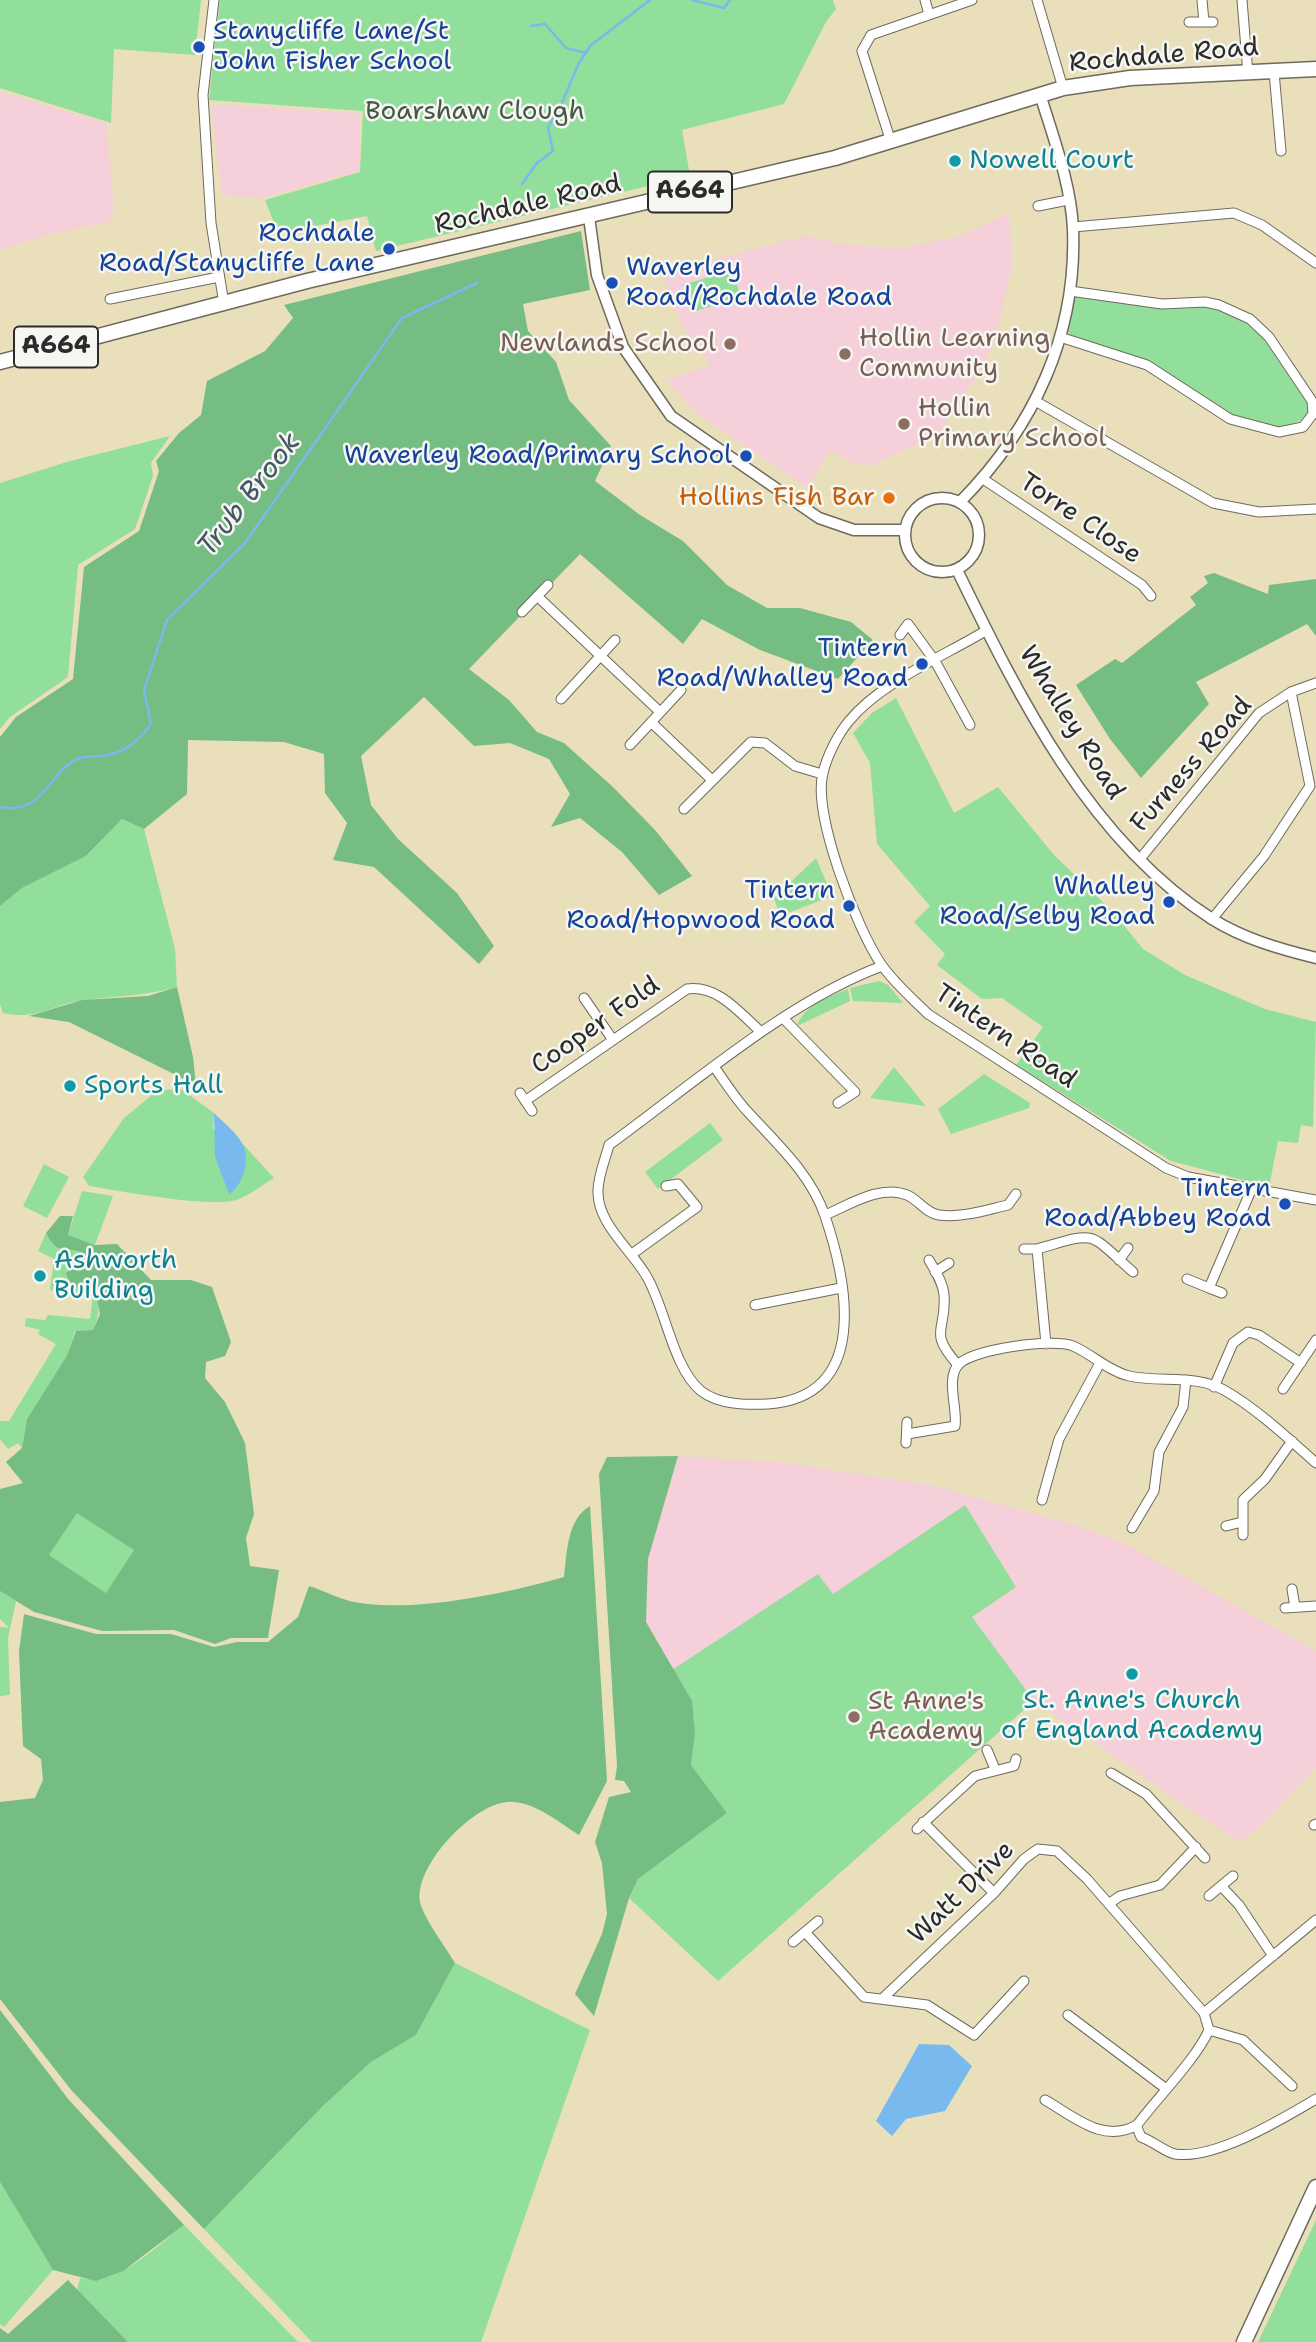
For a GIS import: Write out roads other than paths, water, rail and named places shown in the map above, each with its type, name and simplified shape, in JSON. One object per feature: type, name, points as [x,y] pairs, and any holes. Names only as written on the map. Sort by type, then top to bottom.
[{"type":"main road","name":"Rochdale Road","points":[[0,362],[347,272],[589,217],[891,142],[1063,88],[1130,78],[1316,69]]},
{"type":"main road","points":[[1244,2342],[1316,2187]]},
{"type":"street","points":[[214,0],[203,95],[211,223],[224,304]]},
{"type":"street","points":[[925,0],[929,14]]},
{"type":"street","points":[[891,142],[862,51],[871,35],[972,0]]},
{"type":"street","points":[[1037,0],[1063,88]]},
{"type":"street","points":[[1189,22],[1209,22],[1202,0]]},
{"type":"street","points":[[1242,0],[1248,74]]},
{"type":"street","points":[[1274,72],[1281,151]]},
{"type":"street","points":[[960,502],[982,479],[1037,402],[1060,337],[1070,291],[1073,227],[1040,94]]},
{"type":"street","points":[[1038,206],[1068,200]]},
{"type":"street","points":[[1073,227],[1234,213],[1262,225],[1316,263]]},
{"type":"street","points":[[589,217],[597,275],[623,347],[671,415],[819,518],[854,530],[905,530]]},
{"type":"street","points":[[110,299],[219,277]]},
{"type":"street","points":[[1060,337],[1147,365],[1230,419],[1279,432],[1303,427],[1313,414],[1312,401],[1269,337],[1250,318],[1219,304],[1162,304],[1070,291]]},
{"type":"street","points":[[1037,402],[1213,503],[1259,512],[1316,509]]},
{"type":"street","name":"Torre Close","points":[[982,479],[1142,585],[1151,596]]},
{"type":"street","points":[[949,498],[960,502],[976,519],[979,543],[967,563],[946,573],[924,568],[909,552],[905,530],[909,517],[925,501],[949,498]]},
{"type":"street","name":"Whalley Road","points":[[957,570],[1050,744],[1094,807],[1139,859],[1169,887],[1212,919],[1279,949],[1316,958]]},
{"type":"street","points":[[522,612],[548,585]]},
{"type":"street","points":[[537,596],[660,712]]},
{"type":"street","points":[[900,635],[908,624],[935,661],[970,724]]},
{"type":"street","name":"Tintern Road","points":[[987,630],[870,700],[848,722],[822,774],[822,807],[830,841],[847,892],[882,966],[928,1014],[1166,1168],[1188,1177],[1316,1200]]},
{"type":"street","points":[[561,699],[615,640]]},
{"type":"street","name":"Furness Road","points":[[1139,859],[1259,713],[1290,692],[1316,683]]},
{"type":"street","points":[[630,745],[681,690]]},
{"type":"street","points":[[1212,919],[1264,856],[1313,785],[1290,692]]},
{"type":"street","points":[[650,722],[712,780]]},
{"type":"street","points":[[684,809],[743,747],[759,741],[774,748],[798,768],[822,774]]},
{"type":"street","points":[[715,1068],[746,1110],[771,1133],[807,1180],[825,1215],[841,1288],[846,1330],[838,1363],[812,1395],[779,1403],[750,1405],[723,1401],[703,1392],[685,1374],[659,1298],[632,1254],[603,1217],[597,1192],[609,1145],[761,1032],[847,979],[882,966]]},
{"type":"street","name":"Cooper Fold","points":[[532,1111],[523,1097],[687,989],[702,987],[725,1000],[761,1032]]},
{"type":"street","points":[[584,998],[613,1040]]},
{"type":"street","points":[[783,1018],[855,1092],[838,1103]]},
{"type":"street","points":[[632,1254],[697,1207],[677,1184],[666,1186]]},
{"type":"street","points":[[1209,1288],[1252,1188]]},
{"type":"street","points":[[825,1215],[871,1195],[889,1192],[908,1195],[921,1207],[936,1215],[952,1216],[1008,1205],[1016,1194]]},
{"type":"street","points":[[1024,1249],[1037,1249],[1085,1236],[1094,1237],[1133,1272]]},
{"type":"street","points":[[1119,1260],[1128,1248]]},
{"type":"street","points":[[1037,1249],[1046,1344]]},
{"type":"street","points":[[929,1260],[945,1297],[939,1335],[942,1347],[958,1365]]},
{"type":"street","points":[[935,1272],[949,1263]]},
{"type":"street","points":[[1187,1279],[1222,1293]]},
{"type":"street","points":[[755,1305],[841,1288]]},
{"type":"street","points":[[1214,1387],[1233,1343],[1248,1332],[1259,1335],[1301,1363]]},
{"type":"street","points":[[1283,1389],[1316,1340]]},
{"type":"street","points":[[907,1422],[907,1439],[955,1426],[957,1414],[952,1379],[958,1365],[979,1353],[1046,1344],[1071,1345],[1127,1376],[1186,1380],[1223,1390],[1292,1441],[1316,1463]]},
{"type":"street","points":[[1042,1500],[1052,1481],[1059,1439],[1100,1363]]},
{"type":"street","points":[[1132,1528],[1145,1517],[1154,1491],[1159,1452],[1183,1407],[1186,1380]]},
{"type":"street","points":[[1243,1535],[1243,1500],[1265,1479],[1292,1441]]},
{"type":"street","points":[[1226,1526],[1242,1522]]},
{"type":"street","points":[[1292,1589],[1290,1607],[1316,1606]]},
{"type":"street","points":[[987,1750],[995,1769]]},
{"type":"street","points":[[993,1893],[920,1825],[975,1776],[1014,1766],[1016,1759]]},
{"type":"street","points":[[1111,1773],[1146,1794],[1205,1858]]},
{"type":"street","points":[[1110,1903],[1119,1895],[1160,1885],[1196,1847]]},
{"type":"street","name":"Watt Drive","points":[[883,1998],[993,1893],[1024,1859],[1038,1849],[1057,1851],[1110,1903],[1204,2013]]},
{"type":"street","points":[[1209,1896],[1233,1876]]},
{"type":"street","points":[[1222,1887],[1239,1905],[1273,1956]]},
{"type":"street","points":[[1045,2100],[1106,2134],[1126,2131],[1136,2125],[1201,2049],[1209,2030],[1204,2013],[1316,1920]]},
{"type":"street","points":[[793,1942],[818,1921]]},
{"type":"street","points":[[805,1933],[864,1997],[927,2005],[974,2035],[1024,1981]]},
{"type":"street","points":[[1068,2015],[1165,2088]]},
{"type":"street","points":[[1209,2030],[1243,2040],[1292,2086]]},
{"type":"street","points":[[1136,2125],[1142,2137],[1158,2143],[1173,2154],[1216,2150],[1259,2131],[1316,2099]]},
{"type":"street","points":[[1064,2123],[1069,2114]]},
{"type":"water","points":[[214,1113],[236,1135],[245,1149],[246,1163],[242,1178],[229,1194],[215,1157]]},
{"type":"water","points":[[919,2044],[949,2045],[972,2066],[945,2111],[906,2119],[892,2136],[876,2121]]},
{"type":"waterway","name":"Trub Brook","points":[[522,184],[537,163],[553,151],[548,127],[590,46],[650,0]]},
{"type":"waterway","points":[[692,0],[724,8],[730,0]]},
{"type":"waterway","points":[[531,26],[545,24],[566,48],[586,53]]},
{"type":"waterway","name":"Trub Brook","points":[[0,807],[15,808],[27,805],[69,764],[82,757],[117,752],[130,746],[141,736],[151,724],[144,690],[167,620],[245,543],[402,318],[477,283]]},
{"type":"place","name":"Stanycliffe Lane/St John Fisher School","points":[[199,47]]},
{"type":"place","name":"Nowell Court","points":[[955,161]]},
{"type":"place","name":"Rochdale Road/Stanycliffe Lane","points":[[389,249]]},
{"type":"place","name":"Waverley Road/Rochdale Road","points":[[612,283]]},
{"type":"place","name":"Newlands School","points":[[730,344]]},
{"type":"place","name":"Hollin Learning Community","points":[[845,354]]},
{"type":"place","name":"Hollin Primary School","points":[[904,424]]},
{"type":"place","name":"Waverley Road/Primary School","points":[[746,456]]},
{"type":"place","name":"Hollins Fish Bar","points":[[889,498]]},
{"type":"place","name":"Tintern Road/Whalley Road","points":[[922,664]]},
{"type":"place","name":"Whalley Road/Selby Road","points":[[1169,902]]},
{"type":"place","name":"Tintern Road/Hopwood Road","points":[[849,906]]},
{"type":"place","name":"Sports Hall","points":[[70,1086]]},
{"type":"place","name":"Tintern Road/Abbey Road","points":[[1285,1204]]},
{"type":"place","name":"Ashworth Building","points":[[40,1276]]},
{"type":"place","name":"St. Anne's Church of England Academy","points":[[1132,1674]]},
{"type":"place","name":"St Anne's Academy","points":[[854,1717]]},
{"type":"park label","name":"Boarshaw Clough","points":[[475,112]]}]
